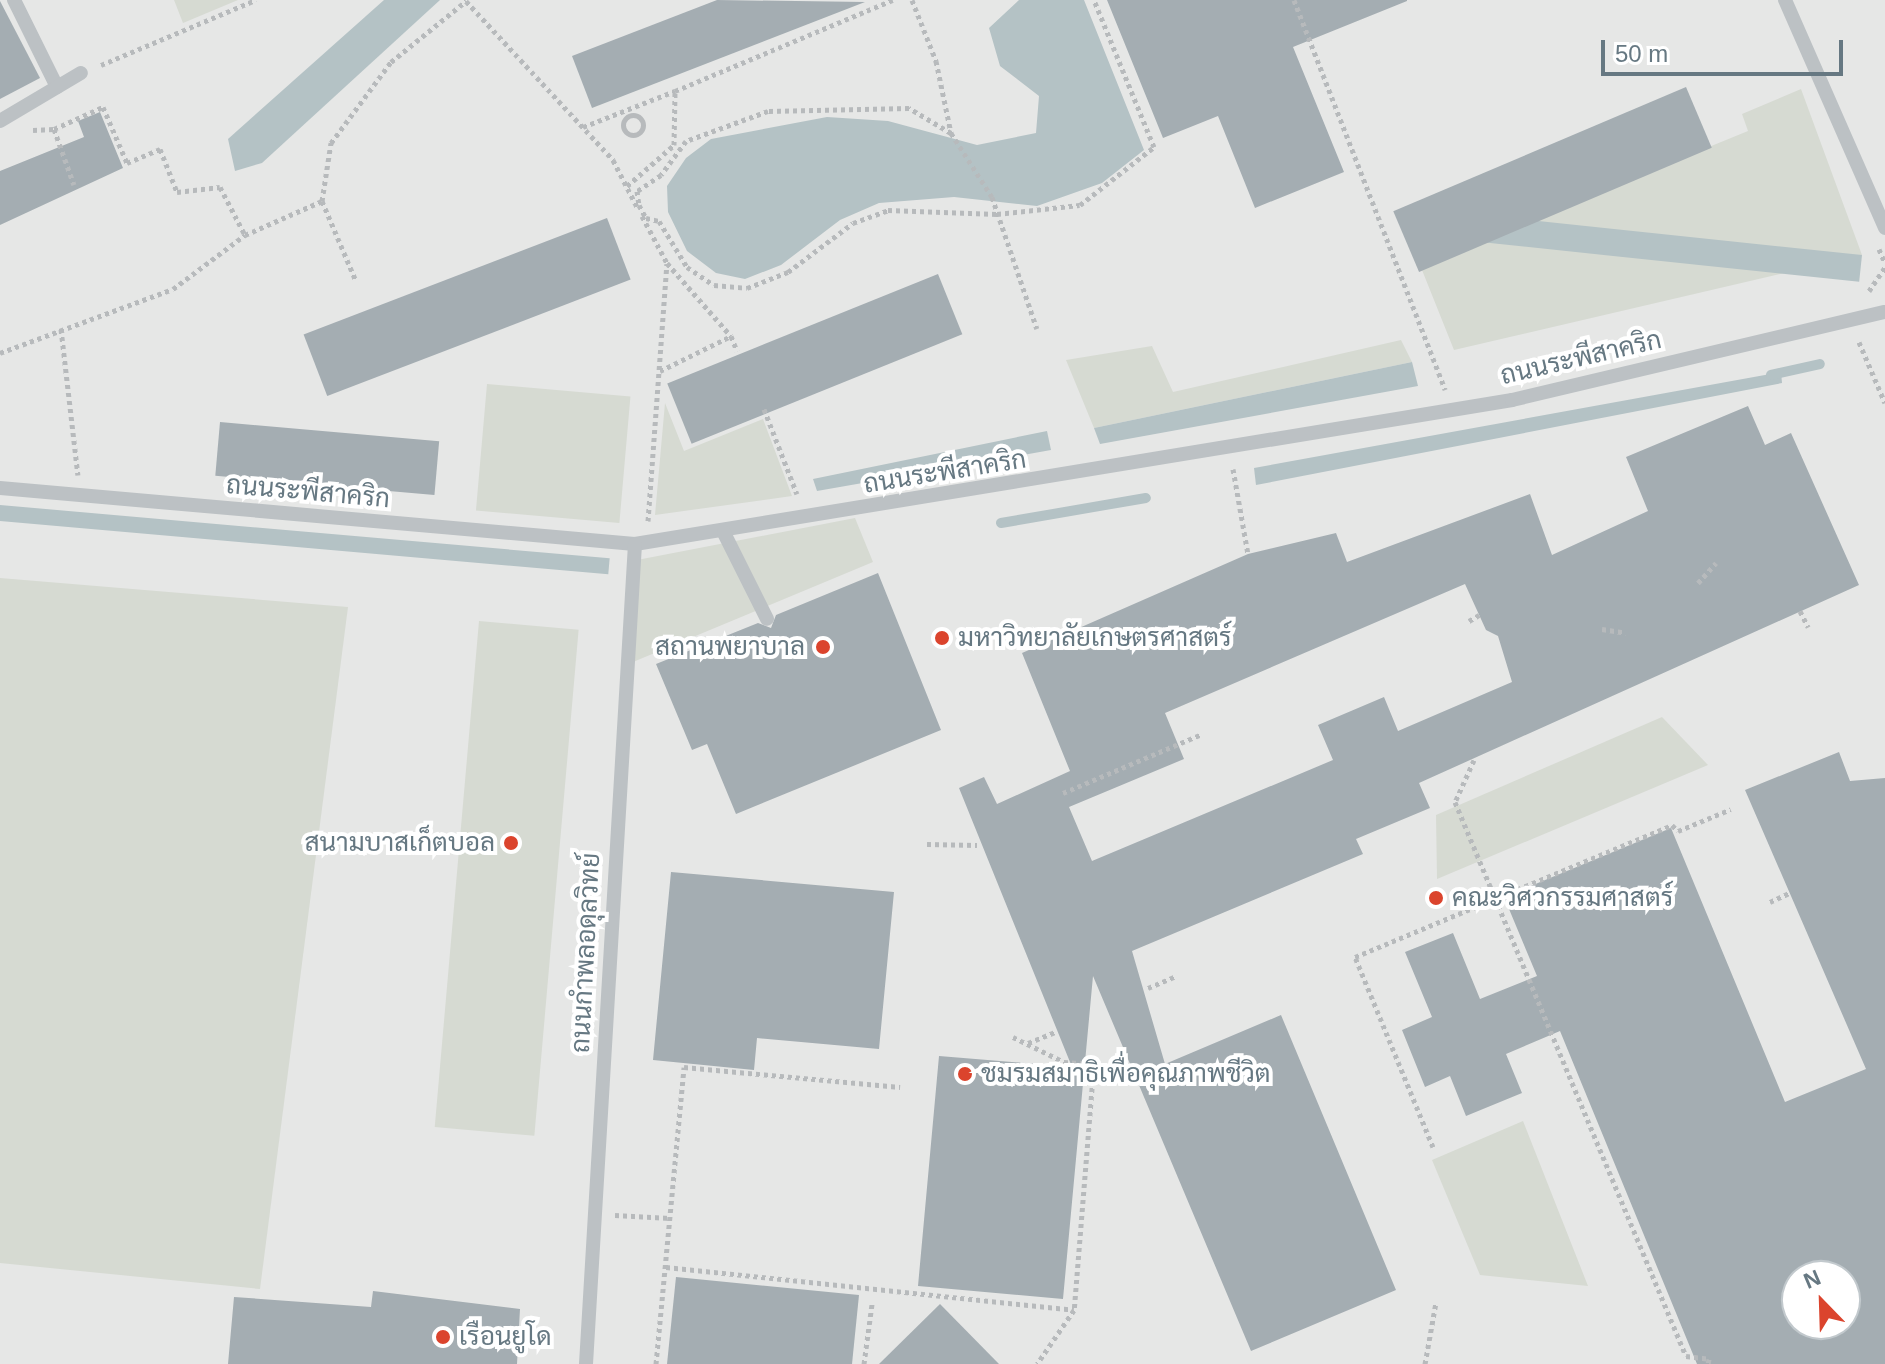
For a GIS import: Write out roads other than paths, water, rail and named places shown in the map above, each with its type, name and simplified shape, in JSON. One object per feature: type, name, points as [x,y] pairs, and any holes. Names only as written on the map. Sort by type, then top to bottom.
[{"type":"lane","points":[[14,0],[57,87]]},
{"type":"lane","points":[[1785,0],[1885,228]]},
{"type":"lane","points":[[0,121],[81,73]]},
{"type":"lane","name":"ถนนระพีสาคริก","points":[[0,488],[635,544],[724,533],[1512,400],[1885,312]]},
{"type":"lane","points":[[724,533],[767,619]]},
{"type":"lane","name":"ถนนกำพลอดุลวิทย์","points":[[586,1364],[635,544]]},
{"type":"waterway","points":[[1771,375],[1820,364]]},
{"type":"waterway","points":[[1001,523],[1146,498]]},
{"type":"place","name":"มหาวิทยาลัยเกษตรศาสตร์","points":[[942,638]]},
{"type":"place","name":"สถานพยาบาล","points":[[823,647]]},
{"type":"place","name":"สนามบาสเก็ตบอล","points":[[511,843]]},
{"type":"place","name":"คณะวิศวกรรมศาสตร์","points":[[1436,898]]},
{"type":"place","name":"ชมรมสมาธิเพื่อคุณภาพชีวิต","points":[[965,1074]]},
{"type":"place","name":"เรือนยูโด","points":[[443,1337]]}]
